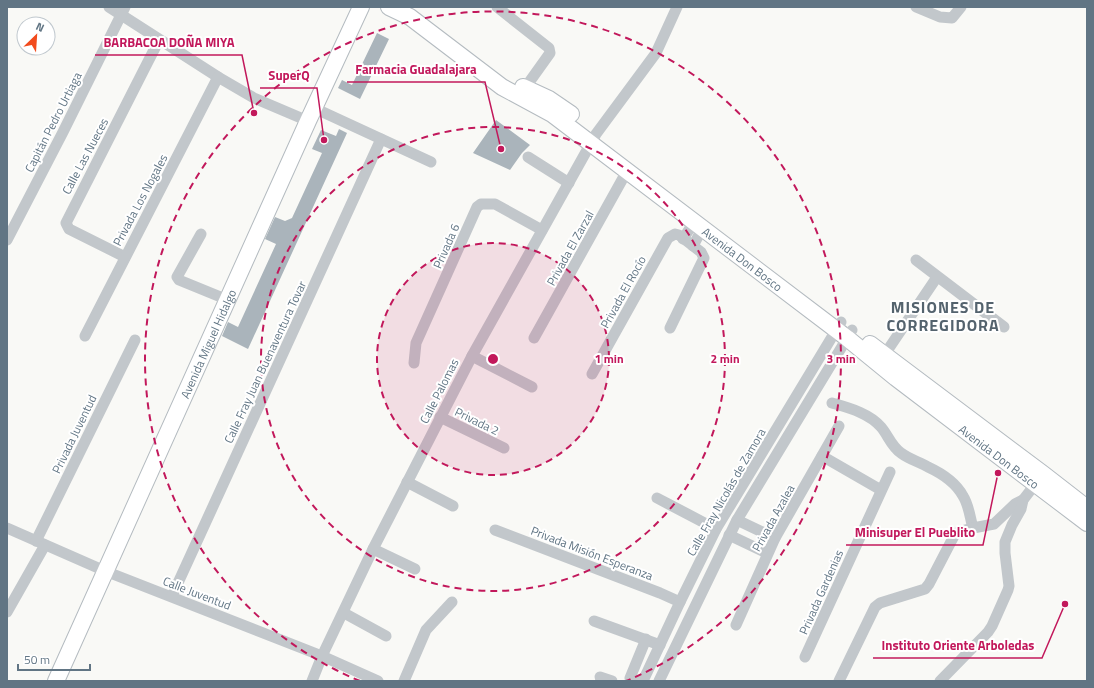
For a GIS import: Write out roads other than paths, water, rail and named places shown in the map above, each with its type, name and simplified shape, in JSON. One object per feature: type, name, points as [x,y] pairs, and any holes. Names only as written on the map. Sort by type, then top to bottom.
[{"type":"street","points":[[109,7],[123,11],[160,40],[254,98],[311,115],[381,139],[431,162]]},
{"type":"street","name":"Avenida Miguel Hidalgo","points":[[56,681],[360,7]]},
{"type":"street","name":"Avenida Don Bosco","points":[[389,7],[410,17],[502,87],[552,114],[593,139],[844,330],[896,378],[1040,478],[1087,508]]},
{"type":"street","name":"Avenida Don Bosco","points":[[414,7],[467,49],[525,88],[558,105],[627,171],[698,225],[844,330],[885,354],[1040,478],[1087,523]]},
{"type":"street","points":[[497,7],[550,48],[550,53],[525,88]]},
{"type":"street","name":"Calle Palomas","points":[[312,681],[322,656],[344,613],[373,549],[472,356],[593,139],[656,53],[677,7]]},
{"type":"street","points":[[916,7],[940,17],[952,18],[961,7]]},
{"type":"street","name":"Capitán Pedro Urtiaga","points":[[7,240],[123,11]]},
{"type":"street","name":"Calle Las Nueces","points":[[125,257],[69,229],[66,223],[160,40]]},
{"type":"street","name":"Privada Los Nogales","points":[[85,336],[218,77]]},
{"type":"street","name":"Calle Fray Juan Buenaventura Tovar","points":[[172,596],[381,139]]},
{"type":"street","points":[[528,157],[569,183]]},
{"type":"street","name":"Privada El Zarzal","points":[[534,338],[627,171]]},
{"type":"street","name":"Privada 6","points":[[414,364],[416,343],[477,207],[481,204],[495,204],[542,230]]},
{"type":"street","points":[[670,328],[704,261],[704,255],[683,239],[698,225]]},
{"type":"street","points":[[693,246],[698,225]]},
{"type":"street","points":[[201,234],[177,277],[179,280],[228,300]]},
{"type":"street","name":"Privada El Rocío","points":[[592,374],[668,238],[675,234],[683,239]]},
{"type":"street","points":[[916,260],[1004,327]]},
{"type":"street","points":[[885,354],[937,277]]},
{"type":"street","name":"Calle Fray Nicolás de Zamora","points":[[659,681],[737,520],[844,330]]},
{"type":"street","name":"Calle Fray Nicolás de Zamora","points":[[643,681],[716,529],[844,330]]},
{"type":"street","name":"Privada Juventud","points":[[7,612],[135,340]]},
{"type":"street","points":[[472,356],[532,387]]},
{"type":"street","points":[[832,403],[856,410],[874,420],[900,453],[928,467],[950,481],[963,496],[973,528]]},
{"type":"street","name":"Privada 2","points":[[440,417],[504,448]]},
{"type":"street","name":"Privada Azalea","points":[[736,625],[775,538],[839,426]]},
{"type":"street","points":[[822,456],[881,490]]},
{"type":"street","name":"Privada Gardenias","points":[[805,657],[890,472]]},
{"type":"street","points":[[940,681],[988,632],[1006,596],[1009,586],[1005,542],[1021,509],[1023,500],[1040,478]]},
{"type":"street","points":[[407,482],[453,506]]},
{"type":"street","points":[[657,498],[716,529]]},
{"type":"street","points":[[839,681],[875,607],[880,603],[924,588],[929,584],[954,534],[960,531],[994,524],[1015,504],[1023,500]]},
{"type":"street","points":[[737,520],[775,538]]},
{"type":"street","name":"Privada Misión Esperanza","points":[[496,530],[680,602]]},
{"type":"street","name":"Calle Juventud","points":[[8,531],[105,571],[322,656],[378,681]]},
{"type":"street","points":[[730,535],[768,553]]},
{"type":"street","points":[[707,547],[721,552]]},
{"type":"street","points":[[373,549],[415,569]]},
{"type":"street","points":[[404,681],[426,630],[452,602]]},
{"type":"street","points":[[344,613],[386,636]]},
{"type":"street","points":[[594,621],[660,645]]},
{"type":"street","points":[[631,680],[646,639]]},
{"type":"street","points":[[600,677],[612,681]]},
{"type":"place","name":"BARBACOA DOÑA MIYA","points":[[254,113]]},
{"type":"place","name":"SuperQ","points":[[324,140]]},
{"type":"place","name":"Farmacia Guadalajara","points":[[501,149]]},
{"type":"place","name":"Minisuper El Pueblito","points":[[998,473]]},
{"type":"place","name":"Instituto Oriente Arboledas","points":[[1065,604]]},
{"type":"district","name":"MISIONES DE CORREGIDORA","points":[[943,316]]}]
